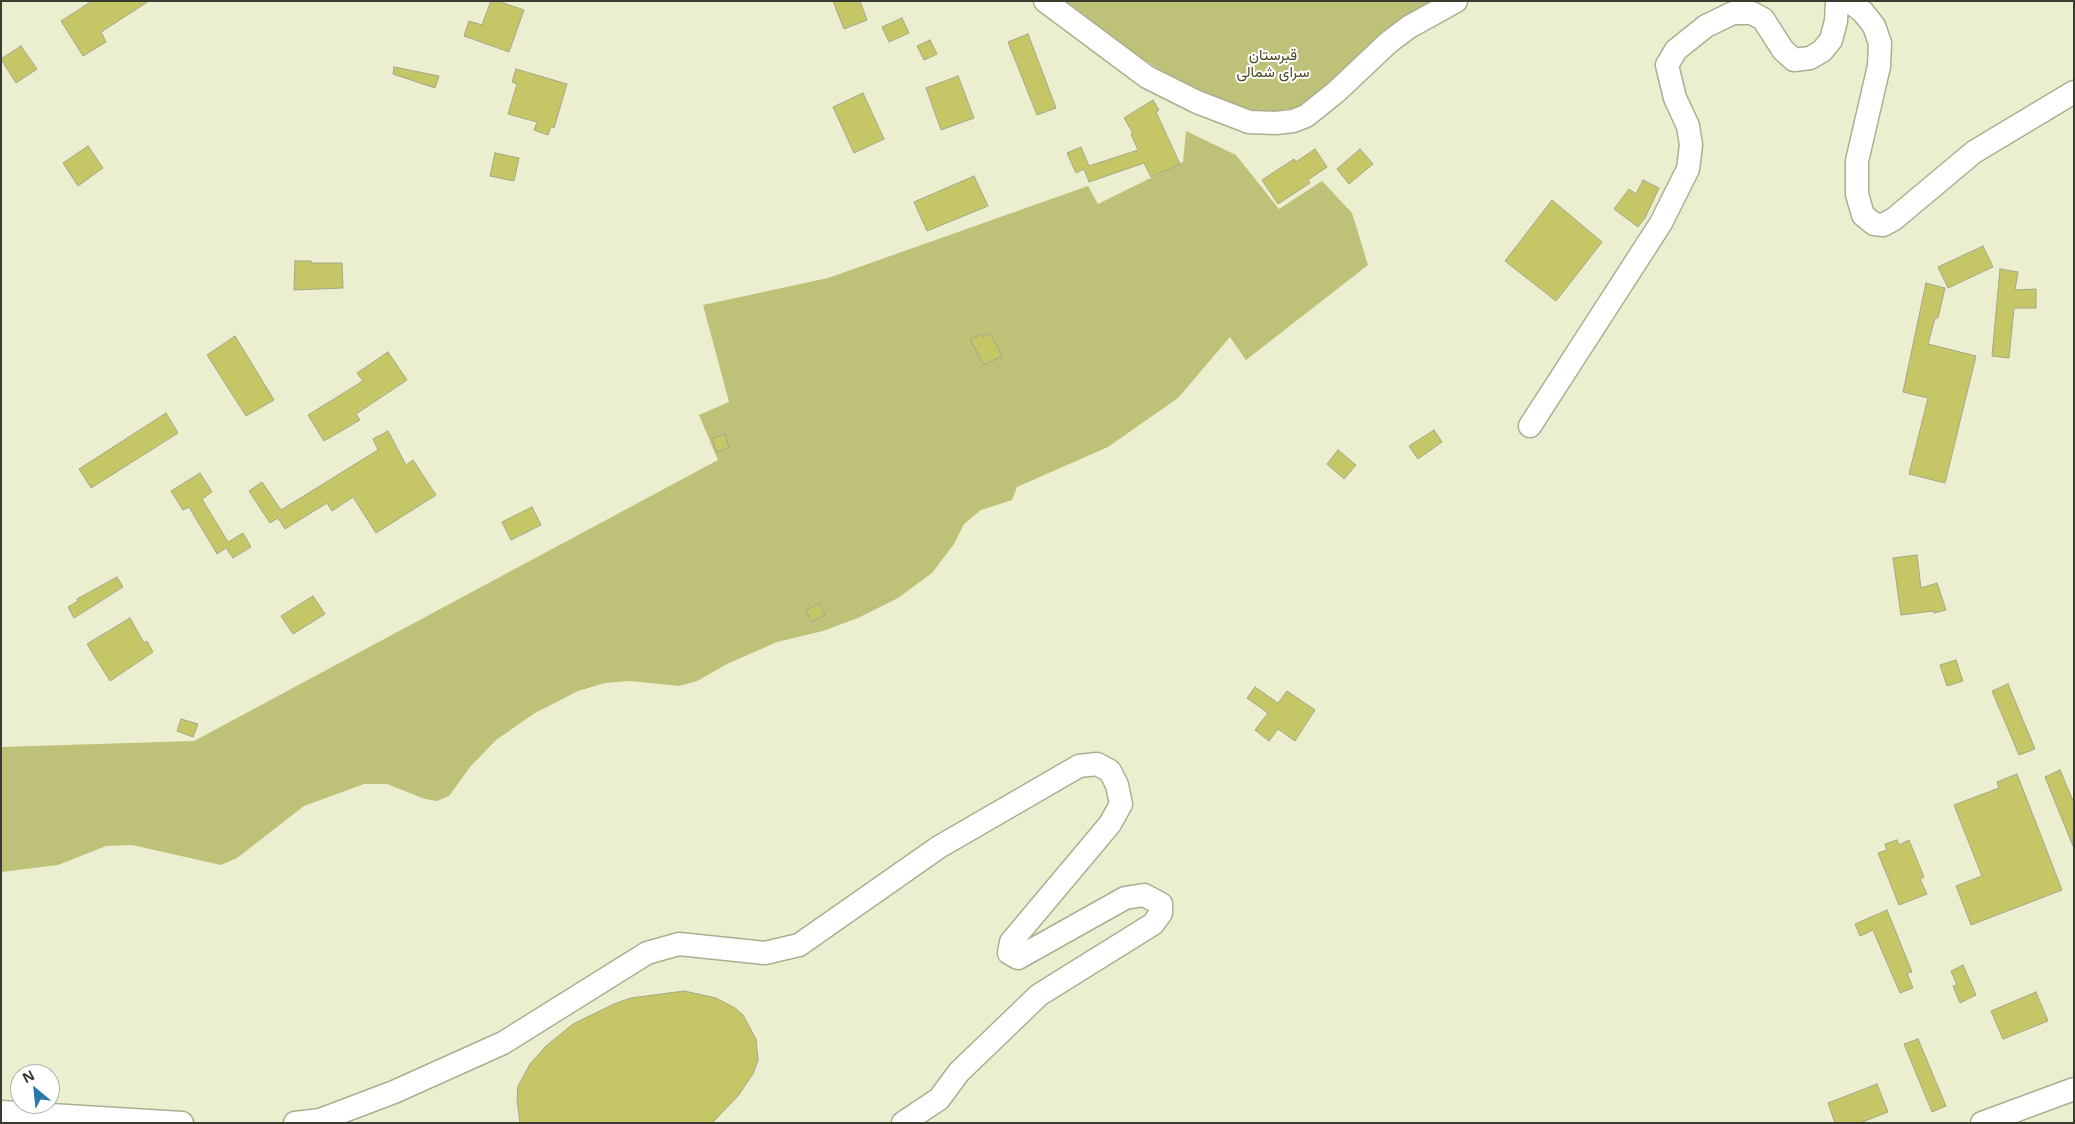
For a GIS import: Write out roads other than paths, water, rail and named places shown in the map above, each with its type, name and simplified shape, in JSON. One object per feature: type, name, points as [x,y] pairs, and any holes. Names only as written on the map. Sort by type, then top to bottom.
[{"type":"street","points":[[1045,1],[1147,77],[1197,102],[1249,122],[1276,123],[1294,121],[1306,116],[1336,92],[1389,42],[1409,27],[1456,1]]},
{"type":"street","points":[[1530,426],[1662,223],[1688,169],[1691,145],[1688,126],[1674,98],[1667,65],[1676,50],[1706,26],[1734,13],[1752,13],[1763,19],[1783,50],[1794,60],[1810,58],[1822,51],[1831,40],[1836,21],[1837,1]]},
{"type":"street","points":[[1849,1],[1863,12],[1874,26],[1880,43],[1879,66],[1857,161],[1857,194],[1863,215],[1874,224],[1883,225],[1894,220],[1974,152],[2074,92]]},
{"type":"street","points":[[294,1123],[320,1120],[376,1099],[503,1043],[647,953],[679,944],[765,953],[799,945],[939,847],[1079,766],[1097,764],[1110,771],[1117,785],[1121,804],[1110,824],[1011,942],[1010,953],[1018,958],[1125,898],[1144,895],[1161,904],[1161,913],[1153,924],[1039,995],[959,1072],[939,1099],[903,1123]]},
{"type":"street","points":[[1982,1123],[2074,1089]]},
{"type":"street","points":[[1,1112],[182,1123]]},
{"type":"park label","name":"قبرستان سرای شمالی","points":[[1273,64]]}]
